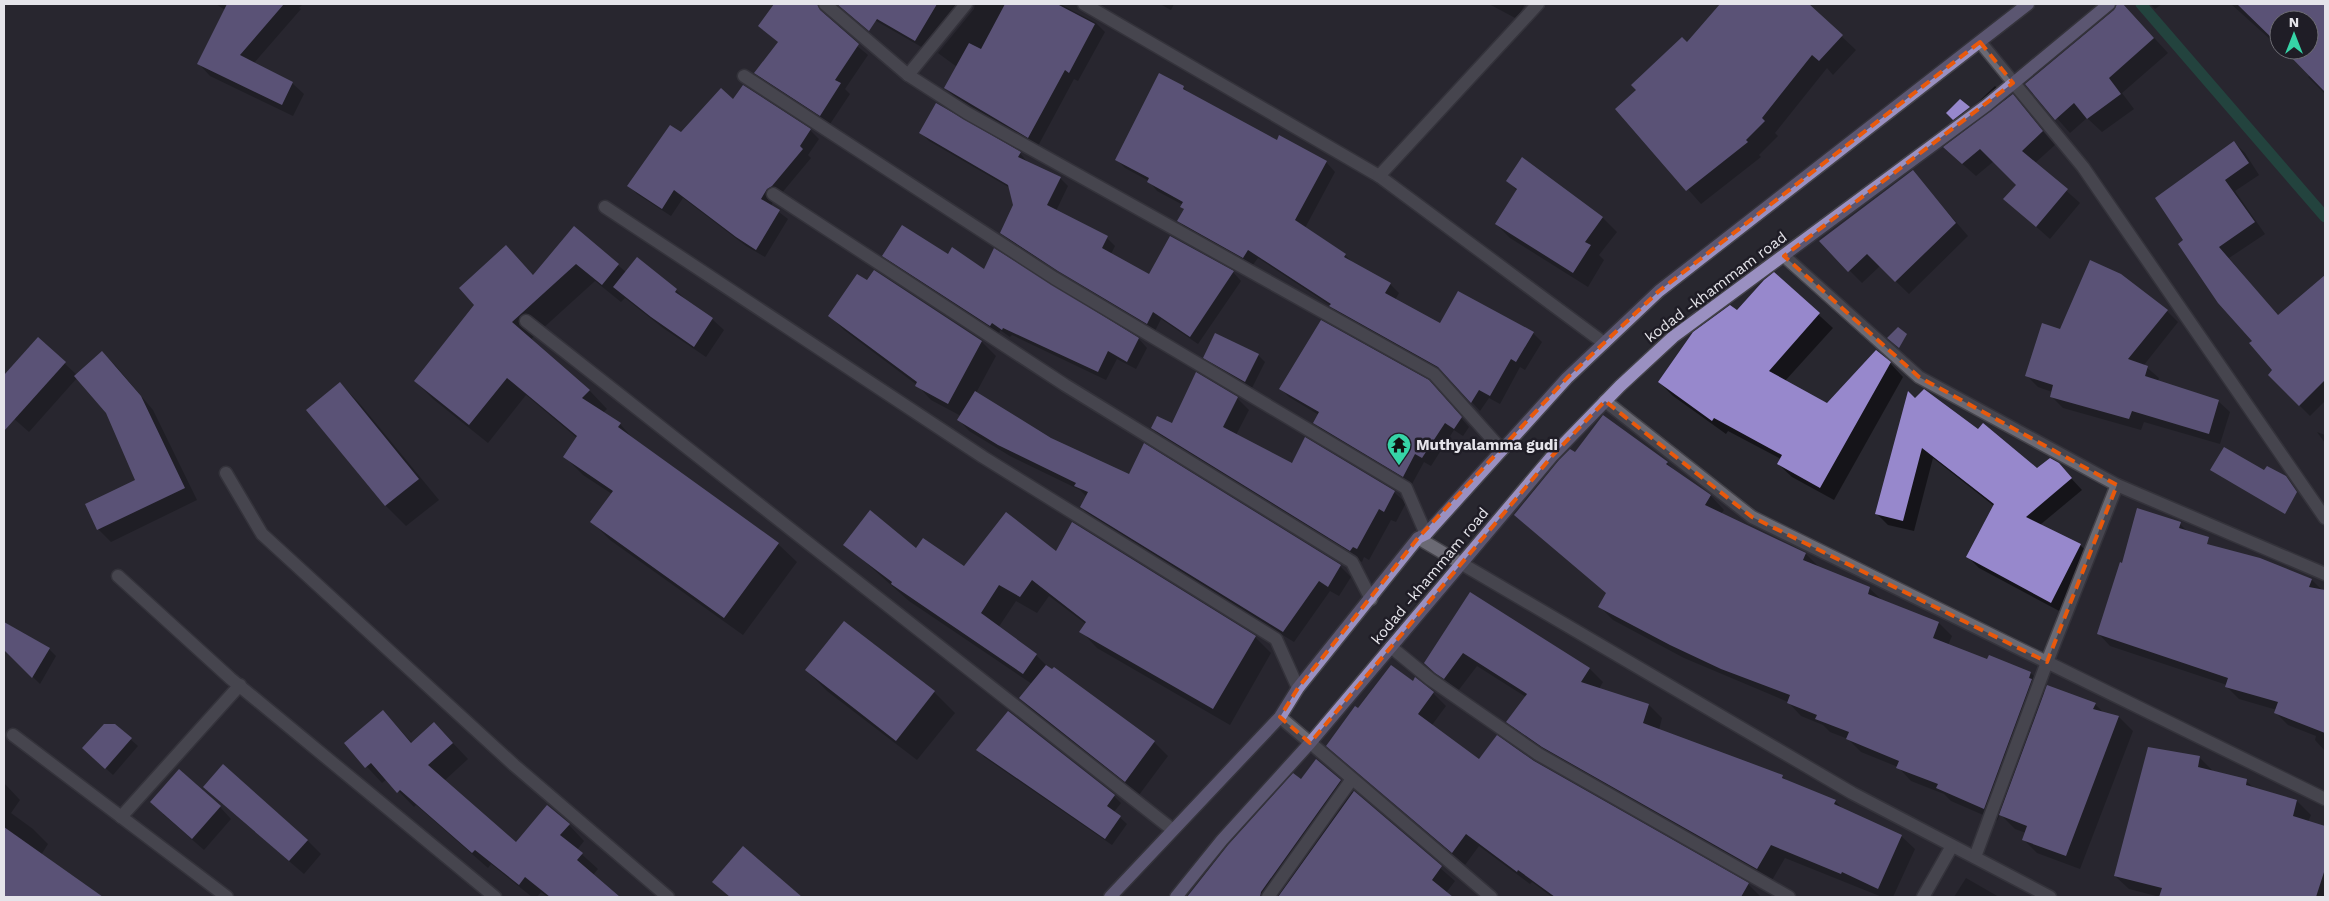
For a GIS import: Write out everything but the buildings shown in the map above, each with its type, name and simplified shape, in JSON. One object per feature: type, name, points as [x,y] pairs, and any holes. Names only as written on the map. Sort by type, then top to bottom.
[{"type":"main road","name":"kodad -khammam road","points":[[1176,897],[1222,840],[1310,742],[1553,455],[1605,401],[1673,337],[1987,105],[2109,4]]},
{"type":"main road","name":"kodad -khammam road","points":[[1110,897],[1280,717],[1298,688],[1422,536],[1568,378],[1659,291],[1980,42],[2020,6]]},
{"type":"street","points":[[825,4],[908,75],[967,113],[1434,374],[1502,450]]},
{"type":"street","points":[[908,75],[966,4]]},
{"type":"street","points":[[1084,4],[1379,176],[1604,343]]},
{"type":"street","points":[[1379,176],[1538,4]]},
{"type":"street","points":[[1980,42],[2083,167],[2325,518]]},
{"type":"street","points":[[744,76],[1054,278],[1406,488],[1422,536],[1462,564],[1852,792],[2050,897]]},
{"type":"street","points":[[773,194],[1065,385],[1352,562],[1371,599]]},
{"type":"street","points":[[605,207],[983,457],[1276,639],[1298,688]]},
{"type":"street","points":[[1784,256],[1919,377],[2117,485],[2325,574]]},
{"type":"street","points":[[526,321],[1173,830]]},
{"type":"street","points":[[1605,401],[1752,517],[2325,799]]},
{"type":"street","points":[[226,473],[262,534],[514,764],[668,897]]},
{"type":"street","points":[[1975,857],[2047,662],[2117,485]]},
{"type":"street","points":[[118,576],[240,685],[496,897]]},
{"type":"street","points":[[1391,647],[1430,679],[1538,754],[1789,897]]},
{"type":"street","points":[[121,817],[240,685]]},
{"type":"street","points":[[1280,717],[1491,897]]},
{"type":"street","points":[[13,735],[227,897]]},
{"type":"street","points":[[1268,897],[1352,779]]},
{"type":"street","points":[[1923,897],[1952,846]]},
{"type":"highlighted area","points":[[1980,42],[2013,83],[1784,256],[1919,377],[2117,485],[2047,662],[1752,517],[1605,401],[1553,455],[1310,743],[1280,717],[1298,688],[1418,538],[1567,378],[1659,291]]},
{"type":"waterway","points":[[2141,4],[2325,217]]},
{"type":"place","name":"Muthyalamma gudi","points":[[1399,466]]}]
